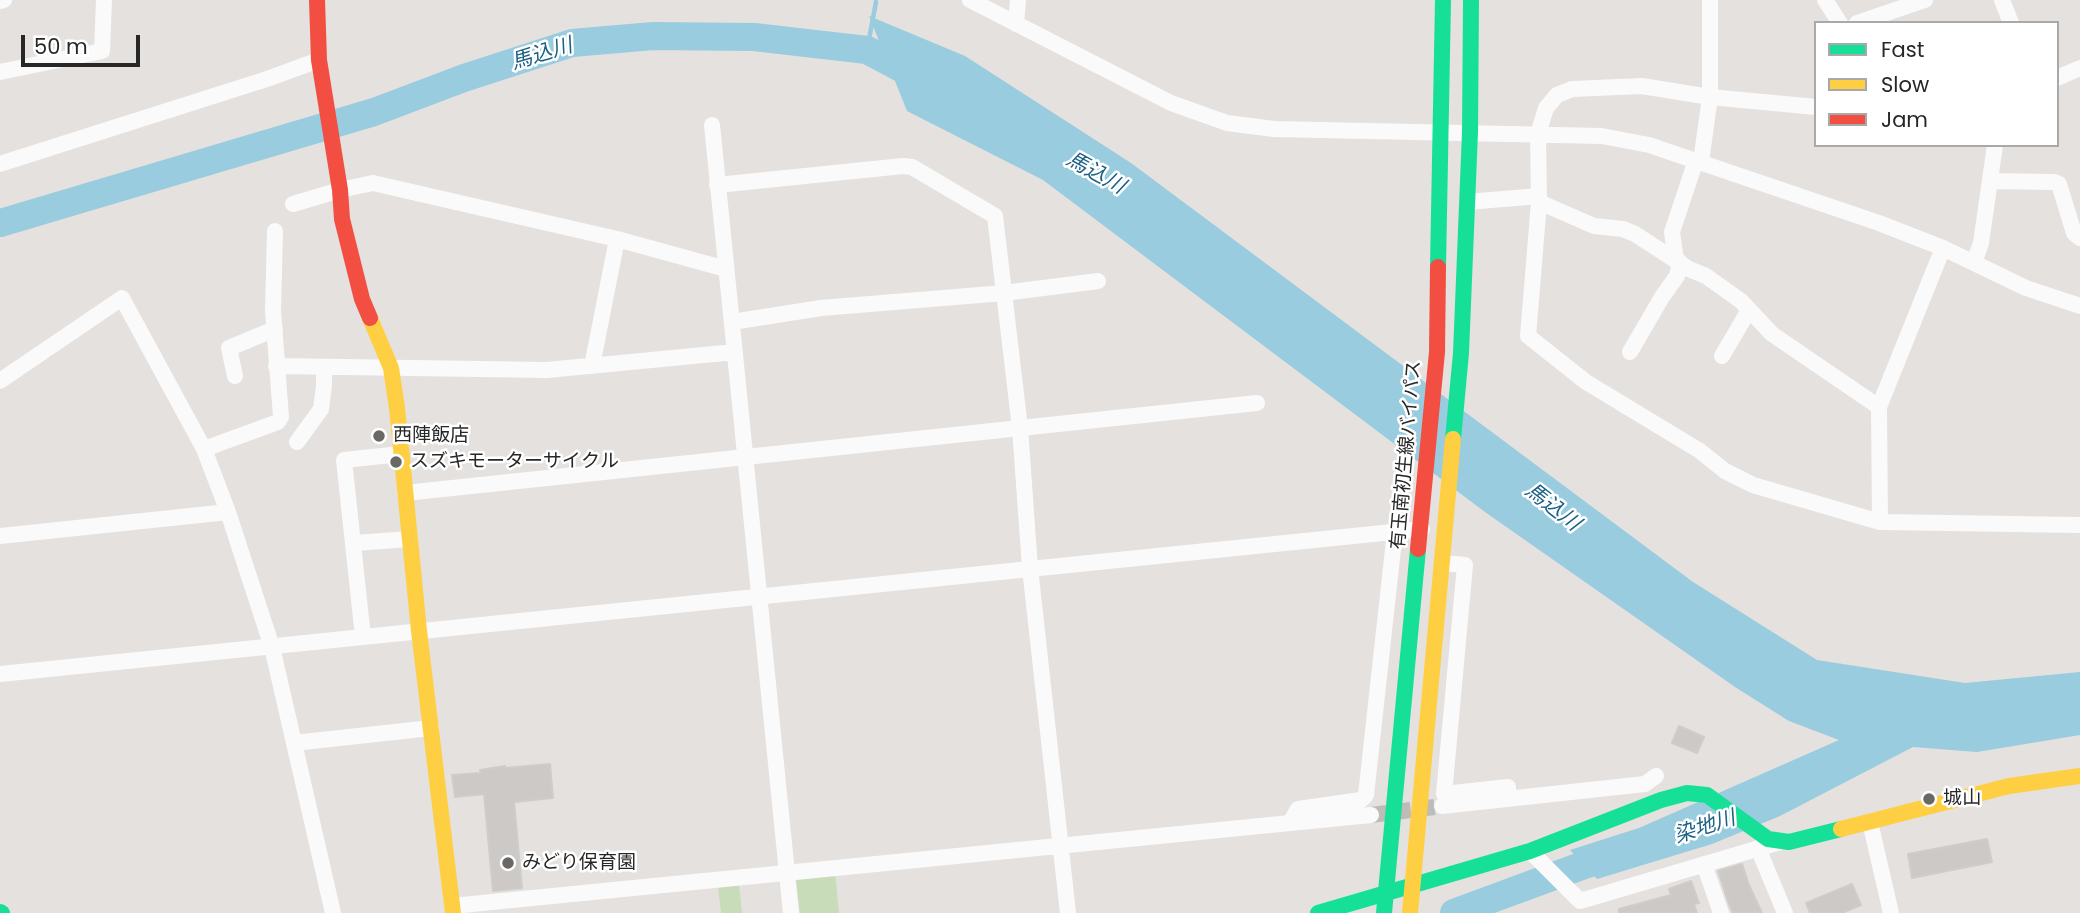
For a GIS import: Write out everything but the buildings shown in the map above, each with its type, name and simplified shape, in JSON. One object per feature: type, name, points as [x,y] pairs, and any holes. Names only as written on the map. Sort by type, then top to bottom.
[{"type":"street","points":[[0,72],[102,51],[104,0]]},
{"type":"street","points":[[317,0],[319,60],[340,190],[342,219],[362,299],[390,368],[453,909],[1291,821],[1371,815]]},
{"type":"street","points":[[970,0],[1171,103],[1227,123],[1274,128],[1602,136],[1649,145],[1879,223],[1943,248],[2026,288],[2080,306]]},
{"type":"street","points":[[1016,24],[1018,0]]},
{"type":"street","name":"有玉南初生線バイパス","points":[[1385,903],[1437,352],[1443,0]]},
{"type":"street","points":[[1411,898],[1460,360],[1470,132],[1471,0]]},
{"type":"street","points":[[1629,352],[1661,297],[1677,276],[1678,261],[1672,232],[1698,161],[1710,97],[1710,0]]},
{"type":"street","points":[[1825,0],[1839,21]]},
{"type":"street","points":[[1863,21],[1924,0]]},
{"type":"street","points":[[2002,0],[2010,21]]},
{"type":"street","points":[[0,164],[319,60]]},
{"type":"street","points":[[2059,77],[2080,68]]},
{"type":"street","points":[[1814,107],[1710,97],[1642,86],[1572,89],[1557,95],[1546,108],[1538,134],[1539,199],[1528,336],[1586,382],[1700,451],[1726,471],[1753,485],[1880,522],[2080,525]]},
{"type":"street","points":[[712,125],[791,913]]},
{"type":"street","points":[[1974,263],[1981,243],[1995,147]]},
{"type":"street","points":[[717,185],[912,167],[995,216],[1020,428],[1030,568],[1068,913]]},
{"type":"street","points":[[1991,181],[2057,183],[2061,188],[2074,233],[2080,238]]},
{"type":"street","points":[[293,204],[373,183],[617,239],[726,269]]},
{"type":"street","points":[[1467,202],[1539,199],[1594,226],[1623,229],[1635,234],[1706,276],[1749,310],[1772,334],[1879,407]]},
{"type":"street","points":[[204,449],[278,422],[281,416],[273,311],[275,231]]},
{"type":"street","points":[[592,366],[617,239]]},
{"type":"street","points":[[1880,522],[1879,407],[1943,248]]},
{"type":"street","points":[[732,322],[821,308],[1004,293],[1098,281]]},
{"type":"street","points":[[0,381],[122,298],[204,449],[228,512],[272,647],[332,913]]},
{"type":"street","points":[[1722,356],[1749,310]]},
{"type":"street","points":[[235,376],[229,348],[275,329]]},
{"type":"street","points":[[276,366],[510,371],[735,352]]},
{"type":"street","points":[[297,442],[321,408],[324,368]]},
{"type":"street","points":[[405,493],[1256,403]]},
{"type":"street","points":[[363,637],[344,460],[401,454]]},
{"type":"street","points":[[0,536],[228,512]]},
{"type":"street","points":[[0,674],[1422,529]]},
{"type":"street","points":[[1291,821],[1298,809],[1361,800],[1366,795],[1395,531]]},
{"type":"street","points":[[354,543],[410,538]]},
{"type":"street","points":[[1443,563],[1465,565],[1444,794],[1507,787],[1508,799]]},
{"type":"street","points":[[294,743],[431,729]]},
{"type":"street","points":[[1442,806],[1645,784],[1656,776]]},
{"type":"street","points":[[1530,851],[1580,901],[1704,863],[1759,841],[1768,839],[1789,842],[2009,786],[2080,776]]},
{"type":"street","points":[[1318,913],[1411,898],[1674,796],[1698,793],[1707,795],[1759,841],[1784,913]]},
{"type":"street","points":[[1870,822],[1891,913]]},
{"type":"street","points":[[1704,863],[1721,913]]},
{"type":"green space","points":[[835,872],[839,913],[800,913],[796,881],[801,876]]},
{"type":"green space","points":[[739,884],[742,913],[721,913],[718,887]]},
{"type":"water","points":[[869,16],[965,56],[1131,163],[1693,582],[1817,660],[1965,683],[2080,672],[2080,735],[1977,752],[1913,747],[1780,816],[1712,844],[1597,879],[1570,850],[1639,828],[1839,740],[1789,721],[1735,687],[1485,512],[1043,180],[907,111]]},
{"type":"waterway","points":[[867,50],[876,2]]},
{"type":"waterway","name":"馬込川","points":[[0,223],[374,112],[464,78],[572,43],[653,36],[754,37],[867,50],[920,78]]},
{"type":"waterway","name":"染地川","points":[[1454,913],[1618,855]]},
{"type":"tunnel","points":[[1371,815],[1442,806]]},
{"type":"traffic: fast","points":[[1438,267],[1443,0]]},
{"type":"traffic: fast","points":[[1453,439],[1461,353],[1470,132],[1471,0]]},
{"type":"traffic: fast","points":[[1384,913],[1418,549]]},
{"type":"traffic: fast","points":[[1318,913],[1530,851],[1661,800],[1687,793],[1707,795],[1768,839],[1789,842],[1841,829]]},
{"type":"traffic: slow","points":[[370,318],[391,368],[397,408],[419,631],[453,913]]},
{"type":"traffic: slow","points":[[1410,913],[1453,439]]},
{"type":"traffic: slow","points":[[1841,829],[2009,786],[2080,776]]},
{"type":"traffic: jam","points":[[317,0],[319,60],[340,190],[342,219],[362,299],[370,318]]},
{"type":"traffic: jam","points":[[1418,549],[1437,352],[1438,267]]},
{"type":"place","name":"西陣飯店","points":[[379,436]]},
{"type":"place","name":"スズキモーターサイクル","points":[[396,462]]},
{"type":"place","name":"城山","points":[[1929,799]]},
{"type":"place","name":"みどり保育園","points":[[508,863]]}]
